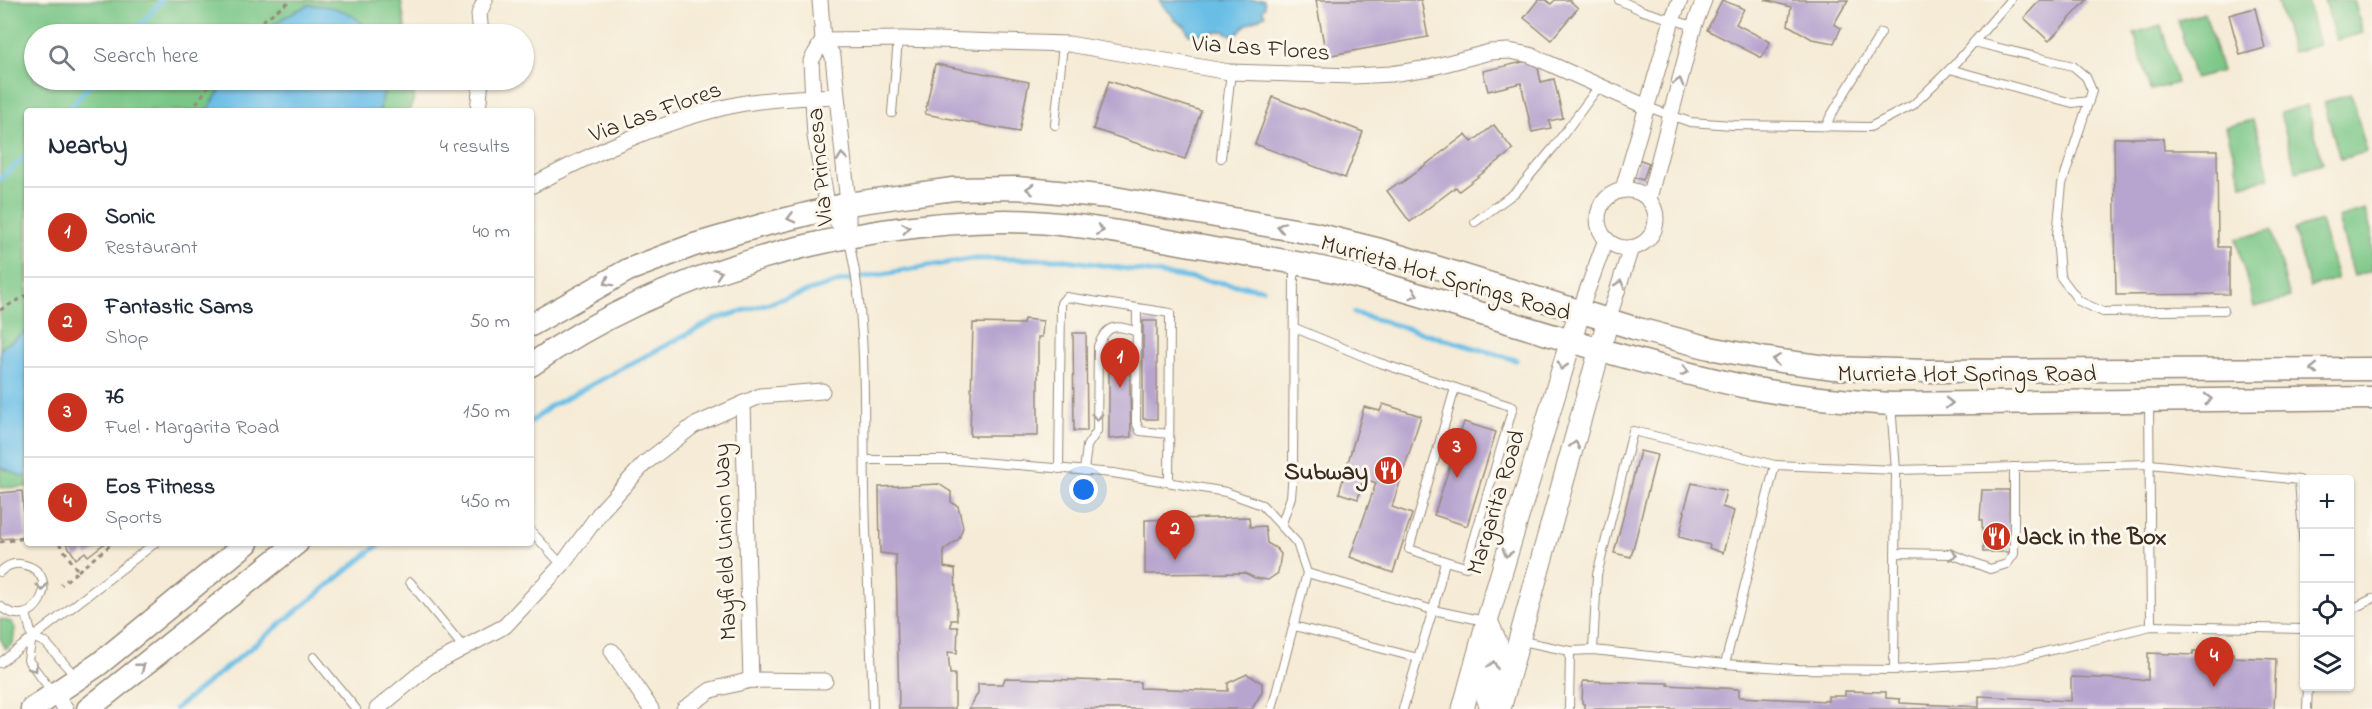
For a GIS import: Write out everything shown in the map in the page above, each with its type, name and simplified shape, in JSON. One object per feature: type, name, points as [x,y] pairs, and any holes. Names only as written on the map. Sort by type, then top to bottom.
[{"type":"main road","name":"Murrieta Hot Springs Road","points":[[534,323],[628,270],[694,245],[838,206],[953,189],[1017,188],[1109,197],[1311,232],[1380,250],[1580,310],[1608,321],[1710,348],[1834,368],[1926,370],[2372,369]]},
{"type":"main road","name":"Murrieta Hot Springs Road","points":[[534,363],[552,350],[663,292],[749,262],[848,236],[921,226],[1008,221],[1084,228],[1294,263],[1358,277],[1601,349],[1757,388],[1829,400],[1891,404],[2372,398]]},
{"type":"main road","name":"Margarita Road","points":[[1463,709],[1580,310]]},
{"type":"main road","points":[[1500,709],[1608,321]]},
{"type":"main road","points":[[32,709],[60,702],[77,678],[99,664],[243,546]]},
{"type":"main road","points":[[94,707],[293,546]]},
{"type":"main road","points":[[1487,621],[1497,644],[1487,698],[1492,709]]},
{"type":"street","points":[[480,24],[479,14],[485,0]]},
{"type":"street","name":"Via Princesa","points":[[820,0],[822,40],[812,61],[814,136],[848,236]]},
{"type":"street","points":[[1623,189],[1672,20],[1680,0]]},
{"type":"street","points":[[1649,198],[1694,26],[1704,0]]},
{"type":"street","name":"Via Las Flores","points":[[822,40],[898,39],[1063,44],[1231,72],[1353,76],[1391,74],[1429,68],[1490,52],[1509,51],[1530,55],[1601,84],[1647,107]]},
{"type":"street","name":"Via Princesa","points":[[822,40],[833,56],[838,206]]},
{"type":"street","points":[[478,108],[480,90]]},
{"type":"street","name":"Via Las Flores","points":[[534,184],[561,170],[655,129],[696,115],[736,105],[836,96]]},
{"type":"street","points":[[1623,189],[1641,192],[1649,198],[1657,215],[1657,224],[1648,240],[1631,248],[1622,248],[1606,239],[1598,223],[1601,204],[1607,197],[1623,189]]},
{"type":"street","points":[[1580,310],[1606,239]]},
{"type":"street","points":[[1608,321],[1631,248]]},
{"type":"street","points":[[377,709],[428,667],[505,626],[562,566],[602,510],[645,463],[693,426],[760,396],[822,391]]},
{"type":"street","name":"Mayfield Union Way","points":[[743,403],[751,680]]},
{"type":"street","points":[[612,651],[651,709]]},
{"type":"street","points":[[77,678],[94,707]]},
{"type":"street","points":[[684,709],[711,690],[751,680],[825,681]]},
{"type":"lane","points":[[1619,0],[1642,11],[1694,26]]},
{"type":"lane","points":[[1647,107],[1690,122],[1827,128],[1870,127],[1913,105],[1950,69],[2010,0]]},
{"type":"lane","points":[[1827,128],[1830,117],[1881,33]]},
{"type":"lane","points":[[892,113],[898,39]]},
{"type":"lane","points":[[1974,42],[2073,66],[2086,77],[2092,91],[2061,191],[2057,235],[2060,276],[2079,301],[2103,312],[2224,310]]},
{"type":"lane","points":[[1055,125],[1063,44]]},
{"type":"lane","points":[[1950,69],[2072,103],[2089,101]]},
{"type":"lane","points":[[1221,158],[1231,72]]},
{"type":"lane","points":[[1475,222],[1517,191],[1554,147],[1601,84]]},
{"type":"lane","points":[[848,236],[854,260],[862,324],[873,709]]},
{"type":"lane","points":[[1281,526],[1291,497],[1295,328],[1294,263]]},
{"type":"lane","points":[[1059,469],[1060,303],[1065,297],[1170,313],[1168,482]]},
{"type":"lane","points":[[1137,308],[1136,422],[1140,432],[1169,434]]},
{"type":"lane","points":[[1084,471],[1084,454],[1097,432],[1098,346],[1103,334],[1111,328],[1123,327],[1137,332]]},
{"type":"lane","points":[[1295,328],[1377,362],[1513,407],[1466,567],[1409,549],[1455,388]]},
{"type":"lane","points":[[2149,400],[2151,626]]},
{"type":"lane","points":[[1891,404],[1896,470],[1894,670]]},
{"type":"lane","points":[[1593,650],[1597,575],[1633,432],[1775,465],[1896,470],[2150,464],[2299,480],[2303,529]]},
{"type":"lane","points":[[865,460],[957,460],[1084,471],[1226,492],[1262,505],[1296,543],[1307,573],[1272,709]]},
{"type":"lane","points":[[1725,664],[1775,465]]},
{"type":"lane","points":[[1895,553],[1951,554],[1990,569],[2007,564],[2013,554],[2014,467]]},
{"type":"lane","points":[[534,534],[562,566]]},
{"type":"lane","points":[[0,663],[151,546]]},
{"type":"lane","points":[[1403,709],[1433,610],[1445,561]]},
{"type":"lane","points":[[0,572],[5,567],[22,564],[37,571],[44,586],[40,603],[27,613],[12,613],[0,606]]},
{"type":"lane","points":[[1307,573],[1433,610],[1487,621]]},
{"type":"lane","points":[[410,582],[465,648]]},
{"type":"lane","points":[[2354,608],[2372,599]]},
{"type":"lane","points":[[27,613],[32,637],[28,660],[60,702]]},
{"type":"lane","points":[[1294,626],[1418,658]]},
{"type":"lane","points":[[1519,640],[1570,651],[1593,650],[1725,664],[1796,669],[1894,670],[2004,664],[2151,626],[2300,628]]},
{"type":"lane","points":[[32,637],[46,643],[77,678]]},
{"type":"lane","points":[[1569,709],[1570,651]]},
{"type":"lane","points":[[314,657],[356,709]]},
{"type":"lane","points":[[2307,709],[2308,691]]},
{"type":"path","points":[[260,24],[291,0]]},
{"type":"path","points":[[193,108],[206,90]]},
{"type":"path","points":[[0,310],[24,297]]},
{"type":"path","points":[[0,542],[24,538]]},
{"type":"path","points":[[61,546],[78,571]]},
{"type":"path","points":[[61,585],[109,546]]},
{"type":"green space","points":[[0,0],[401,0],[405,24],[24,24],[24,90],[413,90],[414,99],[410,108],[24,108],[24,487],[0,488]]},
{"type":"green space","points":[[2277,0],[2307,0],[2319,45],[2292,52]]},
{"type":"green space","points":[[2324,0],[2354,0],[2363,33],[2336,40]]},
{"type":"green space","points":[[2205,13],[2222,71],[2194,78],[2178,20]]},
{"type":"green space","points":[[2161,25],[2177,83],[2150,90],[2134,33]]},
{"type":"green space","points":[[2351,94],[2367,152],[2340,159],[2324,102]]},
{"type":"green space","points":[[2307,105],[2323,163],[2296,171],[2280,113]]},
{"type":"green space","points":[[2253,120],[2270,178],[2242,185],[2226,127]]},
{"type":"green space","points":[[2365,210],[2372,234],[2372,271],[2354,276],[2338,218]]},
{"type":"green space","points":[[2321,221],[2337,279],[2310,287],[2294,229]]},
{"type":"green space","points":[[2271,230],[2290,298],[2254,307],[2236,239]]},
{"type":"green space","points":[[0,619],[11,622],[15,628],[13,643],[6,649],[0,638]]},
{"type":"water","points":[[1160,0],[1264,0],[1265,7],[1262,10],[1265,15],[1244,26],[1238,34],[1233,36],[1224,31],[1189,35],[1185,26],[1174,20]]},
{"type":"water","points":[[309,5],[329,7],[352,15],[363,24],[274,24]]},
{"type":"water","points":[[220,90],[384,90],[380,108],[209,108]]},
{"type":"water","points":[[24,333],[23,477],[0,467],[0,349]]},
{"type":"building","points":[[1316,0],[1421,0],[1428,37],[1326,56]]},
{"type":"building","points":[[1538,0],[1546,0],[1551,4],[1555,0],[1569,0],[1578,8],[1551,40],[1524,18]]},
{"type":"building","points":[[1722,0],[1744,9],[1736,24],[1770,42],[1762,58],[1707,30]]},
{"type":"building","points":[[1765,0],[1848,0],[1834,24],[1841,28],[1834,43],[1812,39],[1788,25],[1791,7]]},
{"type":"building","points":[[2040,0],[2087,0],[2049,41],[2024,18]]},
{"type":"building","points":[[2255,8],[2265,48],[2240,55],[2229,15]]},
{"type":"building","points":[[1536,59],[1541,82],[1554,79],[1563,118],[1549,121],[1551,128],[1532,132],[1521,83],[1488,91],[1483,71]]},
{"type":"building","points":[[935,64],[1029,82],[1019,132],[925,114]]},
{"type":"building","points":[[1109,81],[1201,111],[1185,159],[1093,129]]},
{"type":"building","points":[[1273,97],[1363,132],[1345,178],[1255,144]]},
{"type":"building","points":[[1494,125],[1513,150],[1459,191],[1456,187],[1410,222],[1387,191],[1398,183],[1400,184],[1466,134],[1472,142]]},
{"type":"building","points":[[2114,138],[2163,138],[2164,150],[2217,150],[2218,247],[2229,247],[2229,294],[2116,295]]},
{"type":"building","points":[[1638,159],[1649,163],[1643,180],[1633,177]]},
{"type":"building","points":[[1024,319],[1043,321],[1042,337],[1038,337],[1038,436],[970,436],[973,323],[1023,324]]},
{"type":"building","points":[[1143,321],[1157,321],[1157,419],[1143,419]]},
{"type":"building","points":[[1073,333],[1086,333],[1087,431],[1074,431]]},
{"type":"building","points":[[1129,348],[1131,437],[1109,439],[1109,350]]},
{"type":"building","points":[[1383,404],[1421,416],[1392,507],[1412,514],[1393,573],[1350,557],[1376,483],[1363,478],[1358,499],[1339,493],[1364,407],[1380,411]]},
{"type":"building","points":[[1464,422],[1496,432],[1467,526],[1434,515]]},
{"type":"building","points":[[1640,451],[1657,455],[1631,557],[1614,553]]},
{"type":"building","points":[[1692,483],[1726,491],[1722,507],[1734,511],[1723,553],[1709,548],[1710,545],[1679,537]]},
{"type":"building","points":[[939,484],[951,492],[951,502],[958,506],[963,527],[959,539],[944,550],[944,567],[955,569],[957,620],[951,620],[951,627],[958,627],[957,653],[948,652],[950,674],[955,674],[955,709],[899,709],[896,555],[880,553],[879,487]]},
{"type":"building","name":"Jack in the Box","points":[[1982,490],[2009,490],[2010,552],[1983,552],[1982,520],[1980,520]]},
{"type":"building","points":[[22,491],[24,537],[0,539],[0,493]]},
{"type":"building","points":[[1249,517],[1250,527],[1265,526],[1267,543],[1281,554],[1278,573],[1268,580],[1255,578],[1245,573],[1145,574],[1145,520]]},
{"type":"building","points":[[68,546],[101,546],[88,556],[85,552],[76,559]]},
{"type":"building","points":[[2193,651],[2233,653],[2233,657],[2276,659],[2274,709],[1584,709],[1582,703],[1583,681],[1668,683],[1668,685],[1739,689],[1739,697],[1828,701],[1828,696],[1845,696],[1845,691],[1886,692],[1886,698],[1900,699],[1900,703],[1979,707],[1979,696],[2071,701],[2071,677],[2148,680],[2148,653],[2193,655]]},
{"type":"building","points":[[1247,674],[1262,683],[1262,692],[1252,709],[969,709],[978,693],[978,684],[1003,684],[1005,678],[1140,682],[1140,688],[1228,691],[1228,683]]},
{"type":"waterway","points":[[142,24],[162,0]]},
{"type":"waterway","points":[[70,108],[85,90]]},
{"type":"waterway","points":[[0,179],[24,158]]},
{"type":"waterway","points":[[534,420],[551,406],[716,319],[842,281],[970,259],[1060,259],[1263,289]]},
{"type":"waterway","points":[[1354,313],[1516,360]]},
{"type":"waterway","points":[[175,709],[377,546]]},
{"type":"place","name":"Sonic","points":[[1120,388]]},
{"type":"place","name":"Subway","points":[[1389,471]]},
{"type":"place","name":"76","points":[[1457,478]]},
{"type":"place","name":"Jack in the Box","points":[[1996,536]]},
{"type":"place","name":"Fantastic Sams","points":[[1175,560]]},
{"type":"place","name":"Eos Fitness","points":[[2214,687]]}]
